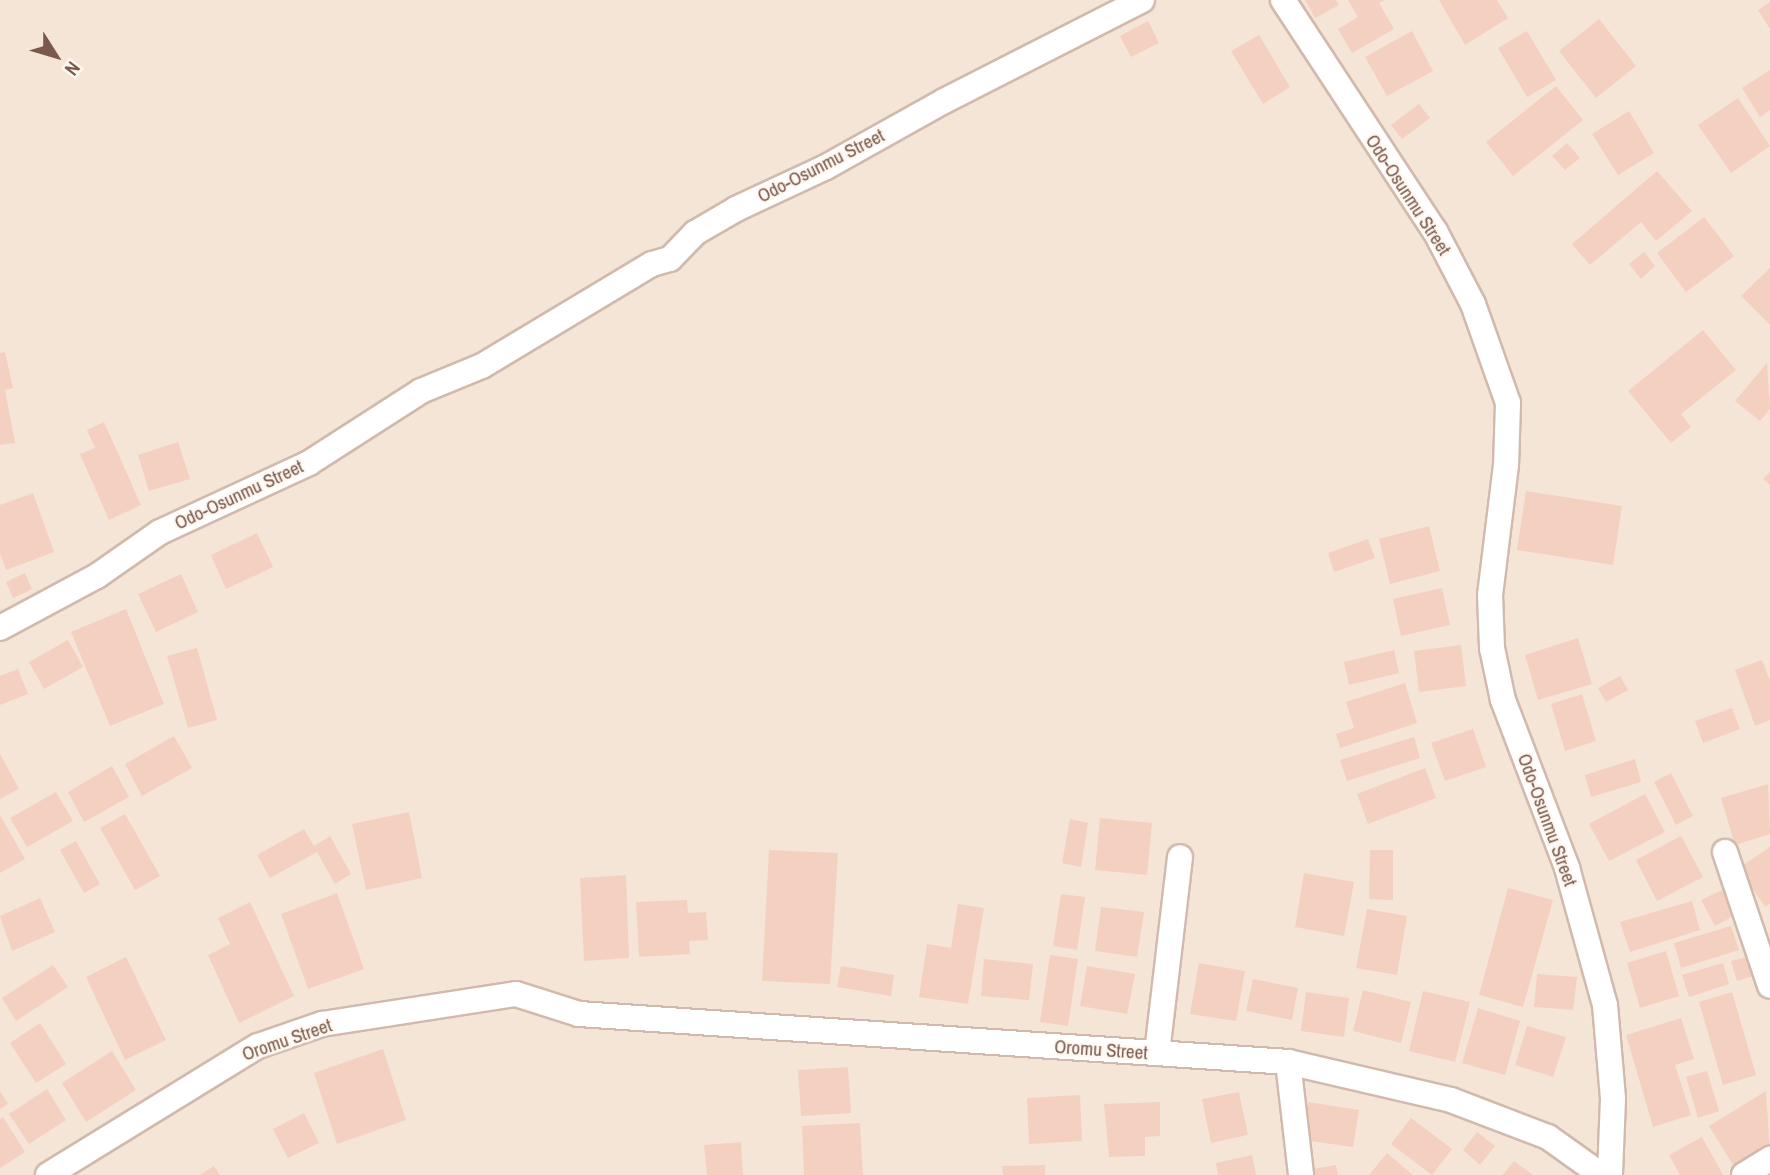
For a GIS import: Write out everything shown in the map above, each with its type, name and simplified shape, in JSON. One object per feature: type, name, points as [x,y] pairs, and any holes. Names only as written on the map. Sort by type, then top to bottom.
[{"type":"street","name":"Odo-Osunmu Street","points":[[0,628],[97,576],[160,532],[309,463],[421,391],[482,366],[509,346],[652,264],[670,259],[695,233],[736,209],[826,167],[944,101],[1142,0]]},
{"type":"street","name":"Odo-Osunmu Street","points":[[1283,0],[1435,231],[1473,303],[1508,403],[1506,465],[1490,595],[1492,648],[1503,700],[1567,868],[1605,1005],[1613,1099],[1610,1175]]},
{"type":"street","points":[[1725,852],[1770,986]]},
{"type":"street","points":[[1157,1053],[1180,857]]},
{"type":"street","name":"Oromu Street","points":[[48,1175],[258,1046],[322,1024],[516,994],[579,1014],[1288,1062],[1451,1100],[1548,1137],[1601,1175]]},
{"type":"street","points":[[1288,1062],[1301,1175]]},
{"type":"street","points":[[1744,1175],[1770,1159]]},
{"type":"shaded area","points":[[0,0],[1770,0],[1770,1175],[0,1175]]},
{"type":"building","points":[[1305,0],[1336,0],[1339,5],[1315,18]]},
{"type":"building","points":[[1348,0],[1385,0],[1379,3],[1394,29],[1352,53],[1338,29],[1358,17]]},
{"type":"building","points":[[1439,0],[1497,0],[1508,18],[1465,45]]},
{"type":"building","points":[[1770,2],[1770,29],[1758,10]]},
{"type":"building","points":[[1599,19],[1636,66],[1596,98],[1559,51]]},
{"type":"building","points":[[1148,21],[1159,43],[1131,57],[1120,36]]},
{"type":"building","points":[[1412,31],[1433,71],[1387,96],[1365,57]]},
{"type":"building","points":[[1527,31],[1556,80],[1527,97],[1498,48]]},
{"type":"building","points":[[1259,35],[1290,87],[1263,104],[1231,51]]},
{"type":"building","points":[[1770,70],[1770,110],[1760,117],[1742,88]]},
{"type":"building","points":[[1556,86],[1583,120],[1513,176],[1486,142]]},
{"type":"building","points":[[1738,98],[1770,146],[1731,173],[1698,125]]},
{"type":"building","points":[[1419,104],[1430,118],[1402,139],[1391,125]]},
{"type":"building","points":[[1629,111],[1654,153],[1618,175],[1592,134]]},
{"type":"building","points":[[1567,143],[1580,158],[1565,170],[1552,156]]},
{"type":"building","points":[[1657,171],[1692,211],[1656,241],[1641,222],[1590,265],[1572,244]]},
{"type":"building","points":[[1704,217],[1734,256],[1686,292],[1657,253]]},
{"type":"building","points":[[1644,252],[1655,266],[1641,279],[1629,264]]},
{"type":"building","points":[[1770,268],[1770,325],[1741,296]]},
{"type":"building","points":[[1703,330],[1736,370],[1681,414],[1691,427],[1671,443],[1628,391]]},
{"type":"building","points":[[5,352],[13,388],[5,390],[15,443],[0,445],[0,353]]},
{"type":"building","points":[[1767,363],[1770,409],[1760,421],[1735,401]]},
{"type":"building","points":[[104,422],[141,505],[109,520],[80,454],[95,448],[87,430]]},
{"type":"building","points":[[178,442],[190,479],[149,491],[138,455]]},
{"type":"building","points":[[1770,472],[1770,485],[1763,479]]},
{"type":"building","points":[[1526,491],[1622,506],[1613,565],[1517,550]]},
{"type":"building","points":[[33,493],[54,552],[6,570],[0,553],[0,505]]},
{"type":"building","points":[[1429,526],[1440,571],[1390,584],[1379,539]]},
{"type":"building","points":[[257,533],[273,567],[226,589],[211,555]]},
{"type":"building","points":[[1368,539],[1375,558],[1334,572],[1328,553]]},
{"type":"building","points":[[25,573],[32,589],[13,598],[6,582]]},
{"type":"building","points":[[181,574],[198,612],[156,632],[138,594]]},
{"type":"building","points":[[1442,588],[1450,625],[1401,636],[1393,599]]},
{"type":"building","points":[[126,609],[164,704],[110,726],[71,632]]},
{"type":"building","points":[[1578,638],[1592,684],[1538,700],[1525,655]]},
{"type":"building","points":[[68,640],[83,667],[44,689],[29,662]]},
{"type":"building","points":[[1461,645],[1466,686],[1419,692],[1414,651]]},
{"type":"building","points":[[197,648],[217,720],[188,728],[167,656]]},
{"type":"building","points":[[1394,650],[1399,673],[1349,685],[1344,662]]},
{"type":"building","points":[[1762,660],[1770,681],[1770,720],[1755,726],[1735,670]]},
{"type":"building","points":[[18,669],[28,694],[0,705],[0,676]]},
{"type":"building","points":[[1620,676],[1628,690],[1606,702],[1598,688]]},
{"type":"building","points":[[1405,683],[1417,723],[1340,748],[1336,734],[1354,728],[1346,702]]},
{"type":"building","points":[[1582,694],[1596,741],[1565,751],[1551,704]]},
{"type":"building","points":[[1732,708],[1740,729],[1703,743],[1695,721]]},
{"type":"building","points":[[1473,729],[1486,767],[1445,781],[1431,743]]},
{"type":"building","points":[[174,736],[192,768],[142,796],[125,764]]},
{"type":"building","points":[[1414,737],[1420,758],[1347,781],[1340,760]]},
{"type":"building","points":[[0,754],[19,789],[0,799]]},
{"type":"building","points":[[1635,759],[1641,782],[1591,797],[1585,775]]},
{"type":"building","points":[[112,766],[129,797],[84,822],[68,792]]},
{"type":"building","points":[[1425,768],[1436,798],[1368,824],[1357,794]]},
{"type":"building","points":[[1671,773],[1693,816],[1676,825],[1654,782]]},
{"type":"building","points":[[1768,784],[1770,834],[1735,845],[1721,798]]},
{"type":"building","points":[[56,792],[73,821],[27,847],[10,818]]},
{"type":"building","points":[[1645,794],[1665,832],[1609,861],[1589,824]]},
{"type":"building","points":[[409,812],[422,878],[366,890],[352,824]]},
{"type":"building","points":[[125,814],[160,876],[135,890],[100,828]]},
{"type":"building","points":[[0,815],[25,859],[0,873]]},
{"type":"building","points":[[1100,818],[1152,823],[1147,875],[1095,870]]},
{"type":"building","points":[[1070,819],[1088,823],[1081,867],[1062,863]]},
{"type":"building","points":[[304,829],[314,846],[330,836],[351,874],[335,884],[317,852],[270,878],[257,855]]},
{"type":"building","points":[[1681,836],[1703,877],[1657,901],[1636,860]]},
{"type":"building","points":[[76,841],[100,884],[84,893],[60,850]]},
{"type":"building","points":[[1770,847],[1770,904],[1765,907],[1739,868]]},
{"type":"building","points":[[769,850],[838,853],[830,984],[762,981]]},
{"type":"building","points":[[1370,850],[1393,850],[1393,900],[1369,899]]},
{"type":"building","points":[[1304,873],[1354,882],[1344,936],[1295,927]]},
{"type":"building","points":[[626,875],[629,958],[584,961],[580,878]]},
{"type":"building","points":[[1508,888],[1553,900],[1523,1007],[1479,995]]},
{"type":"building","points":[[1722,890],[1735,915],[1715,926],[1701,900]]},
{"type":"building","points":[[337,893],[364,969],[308,989],[281,914]]},
{"type":"building","points":[[1061,894],[1085,897],[1077,950],[1053,946]]},
{"type":"building","points":[[40,898],[55,932],[12,951],[0,916]]},
{"type":"building","points":[[687,900],[688,913],[706,912],[708,940],[689,941],[690,954],[639,957],[636,902]]},
{"type":"building","points":[[1692,901],[1700,930],[1630,952],[1620,922]]},
{"type":"building","points":[[250,902],[294,996],[239,1023],[208,955],[230,944],[218,918]]},
{"type":"building","points":[[958,904],[984,908],[968,1004],[919,997],[927,944],[951,948]]},
{"type":"building","points":[[1101,907],[1144,912],[1137,957],[1095,951]]},
{"type":"building","points":[[1367,909],[1407,916],[1397,975],[1356,968]]},
{"type":"building","points":[[1731,926],[1739,950],[1681,968],[1674,943]]},
{"type":"building","points":[[1666,951],[1679,996],[1640,1008],[1627,963]]},
{"type":"building","points":[[1050,955],[1078,959],[1068,1026],[1040,1022]]},
{"type":"building","points":[[126,957],[166,1040],[125,1060],[86,977]]},
{"type":"building","points":[[1747,957],[1753,976],[1737,981],[1731,961]]},
{"type":"building","points":[[984,959],[1033,964],[1029,1000],[981,996]]},
{"type":"building","points":[[1199,963],[1245,971],[1236,1021],[1190,1014]]},
{"type":"building","points":[[1723,963],[1729,984],[1689,997],[1682,975]]},
{"type":"building","points":[[53,965],[68,987],[16,1021],[2,998]]},
{"type":"building","points":[[841,966],[894,975],[891,996],[837,987]]},
{"type":"building","points":[[1087,966],[1135,974],[1127,1014],[1080,1006]]},
{"type":"building","points":[[1537,974],[1577,977],[1573,1010],[1534,1007]]},
{"type":"building","points":[[1253,979],[1298,988],[1292,1020],[1246,1011]]},
{"type":"building","points":[[1363,990],[1411,1002],[1401,1043],[1353,1031]]},
{"type":"building","points":[[1423,991],[1470,1002],[1455,1062],[1409,1051]]},
{"type":"building","points":[[1306,992],[1349,998],[1344,1037],[1301,1031]]},
{"type":"building","points":[[1732,992],[1756,1075],[1723,1085],[1699,1002]]},
{"type":"building","points":[[1478,1008],[1520,1021],[1505,1075],[1462,1063]]},
{"type":"building","points":[[1681,1018],[1694,1059],[1675,1065],[1691,1115],[1653,1127],[1626,1035]]},
{"type":"building","points":[[40,1023],[66,1064],[36,1083],[10,1043]]},
{"type":"building","points":[[1527,1026],[1566,1037],[1553,1077],[1515,1065]]},
{"type":"building","points":[[383,1049],[406,1120],[337,1144],[314,1073]]},
{"type":"building","points":[[112,1051],[136,1090],[86,1122],[62,1083]]},
{"type":"building","points":[[848,1067],[851,1113],[801,1116],[798,1070]]},
{"type":"building","points":[[1707,1071],[1719,1111],[1698,1118],[1686,1077]]},
{"type":"building","points":[[47,1089],[66,1120],[29,1144],[9,1114]]},
{"type":"building","points":[[0,1091],[8,1104],[0,1109]]},
{"type":"building","points":[[1766,1091],[1770,1153],[1738,1173],[1709,1126]]},
{"type":"building","points":[[1239,1092],[1248,1135],[1211,1143],[1202,1099]]},
{"type":"building","points":[[1080,1095],[1082,1141],[1029,1144],[1027,1098]]},
{"type":"building","points":[[1160,1102],[1160,1136],[1145,1137],[1145,1156],[1109,1157],[1104,1104]]},
{"type":"building","points":[[1308,1102],[1359,1110],[1353,1147],[1303,1140]]},
{"type":"building","points":[[304,1113],[319,1143],[288,1158],[273,1129]]},
{"type":"building","points":[[3,1117],[25,1152],[0,1168],[0,1119]]},
{"type":"building","points":[[1411,1118],[1452,1149],[1432,1175],[1391,1144]]},
{"type":"building","points":[[860,1123],[863,1175],[804,1175],[802,1126]]},
{"type":"building","points":[[1477,1132],[1495,1146],[1480,1165],[1463,1150]]},
{"type":"building","points":[[1702,1137],[1723,1175],[1680,1175],[1669,1155]]},
{"type":"building","points":[[741,1142],[743,1175],[707,1175],[704,1145]]},
{"type":"building","points":[[1387,1153],[1413,1175],[1369,1175]]},
{"type":"building","points":[[1252,1155],[1256,1175],[1218,1175],[1216,1163]]},
{"type":"building","points":[[1514,1161],[1533,1175],[1503,1175]]},
{"type":"building","points":[[1045,1165],[1045,1175],[1003,1175],[1002,1166]]},
{"type":"building","points":[[1336,1165],[1338,1175],[1307,1175],[1306,1170]]},
{"type":"building","points":[[214,1166],[220,1175],[200,1175]]}]
